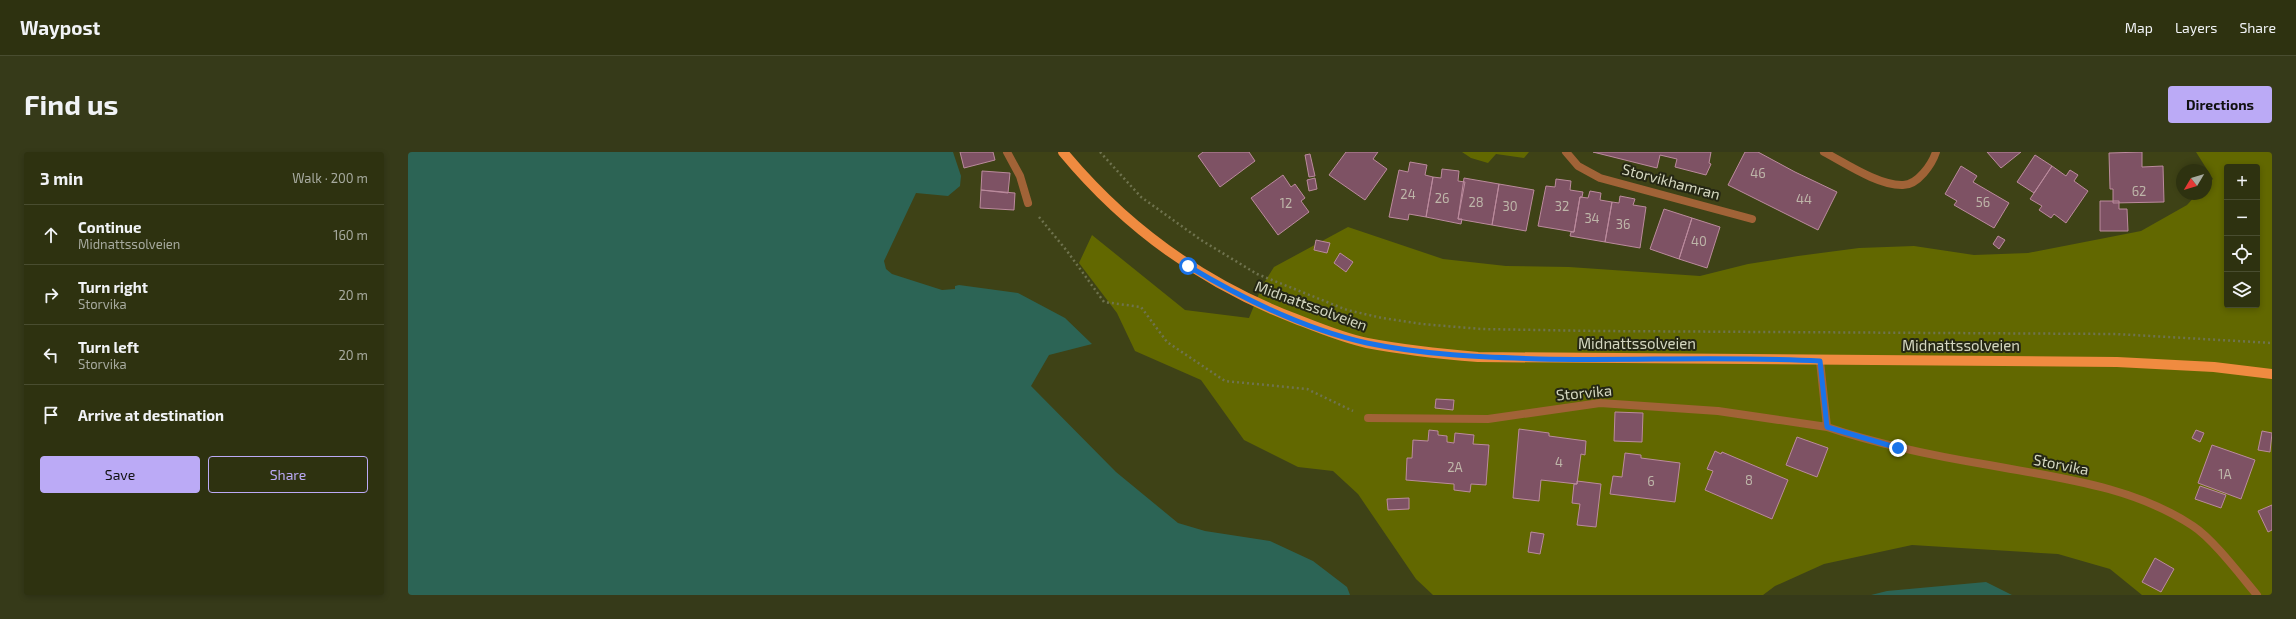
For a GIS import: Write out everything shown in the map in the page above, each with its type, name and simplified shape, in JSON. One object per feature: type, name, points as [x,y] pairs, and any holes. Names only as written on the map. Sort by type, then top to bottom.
[{"type":"main road","name":"Midnattssolveien","points":[[1063,152],[1084,177],[1131,224],[1188,266],[1227,289],[1270,309],[1319,328],[1366,343],[1424,352],[1478,357],[1582,360],[1768,358],[1820,361],[2117,362],[2214,367],[2272,374]]},
{"type":"street","points":[[1007,152],[1020,176],[1028,203]]},
{"type":"street","name":"Storvikhamran","points":[[1566,152],[1578,166],[1600,178],[1752,219]]},
{"type":"street","points":[[1824,152],[1883,182],[1904,186],[1918,177],[1931,165],[1936,152]]},
{"type":"street","points":[[1820,361],[1827,427]]},
{"type":"street","name":"Storvika","points":[[1368,418],[1488,420],[1600,403],[1718,411],[1827,427],[1879,444],[2081,482],[2126,494],[2168,512],[2195,527],[2257,595]]},
{"type":"path","points":[[1100,152],[1141,197],[1201,240],[1257,274],[1347,310],[1382,318],[1422,324],[1481,329],[1596,332],[2116,334],[2272,343]]},
{"type":"path","points":[[1028,203],[1067,251],[1104,302],[1140,307],[1167,342],[1225,381],[1307,389],[1368,418]]},
{"type":"shaded area","points":[[1462,152],[1529,152],[1524,158],[1496,154],[1488,163],[1471,158]]},
{"type":"shaded area","points":[[2196,152],[2272,152],[2272,595],[2142,595],[2110,569],[2058,554],[1912,545],[1824,564],[1775,586],[1763,595],[1433,595],[1416,579],[1358,494],[1333,471],[1298,467],[1244,440],[1201,380],[1135,351],[1117,313],[1079,263],[1092,235],[1185,310],[1249,318],[1262,286],[1274,267],[1348,227],[1443,259],[1506,266],[1569,267],[1700,276],[1748,264],[1859,248],[1914,246],[1974,255],[2028,253],[2141,231],[2187,205],[2192,200],[2212,200],[2212,164],[2204,164]]},
{"type":"water","points":[[408,152],[953,152],[961,176],[960,186],[948,196],[916,193],[884,261],[886,269],[892,274],[942,290],[955,289],[955,286],[959,285],[1018,293],[1065,318],[1092,344],[1049,355],[1031,386],[1116,472],[1178,523],[1205,531],[1270,541],[1313,561],[1347,587],[1350,595],[408,595]]},
{"type":"water","points":[[1986,582],[2012,595],[1871,595],[1887,591]]},
{"type":"building","points":[[960,152],[993,152],[995,160],[964,168]]},
{"type":"building","points":[[1203,152],[1249,152],[1255,161],[1220,187],[1198,156]]},
{"type":"building","points":[[1346,152],[1378,152],[1373,159],[1387,169],[1365,200],[1329,175]]},
{"type":"building","points":[[1593,152],[1711,152],[1709,163],[1711,164],[1706,175],[1675,167],[1677,159],[1660,155],[1657,168]]},
{"type":"building","points":[[1745,152],[1758,152],[1837,192],[1818,230],[1728,185]]},
{"type":"building","points":[[1987,152],[2021,152],[2001,168]]},
{"type":"building","points":[[2142,152],[2142,167],[2163,166],[2164,202],[2113,203],[2113,189],[2110,189],[2109,153]]},
{"type":"building","points":[[1310,154],[1315,176],[1309,177],[1305,155]]},
{"type":"building","points":[[2035,155],[2052,166],[2034,193],[2017,182]]},
{"type":"building","points":[[1410,162],[1427,165],[1425,175],[1433,177],[1426,217],[1409,214],[1408,220],[1389,217],[1399,170],[1408,172]]},
{"type":"building","points":[[1961,166],[1977,176],[1973,182],[2009,203],[1994,228],[1954,205],[1957,201],[1945,194]]},
{"type":"building","points":[[2052,166],[2066,176],[2070,170],[2078,175],[2074,181],[2088,191],[2066,223],[2054,214],[2051,218],[2039,210],[2042,206],[2030,199]]},
{"type":"building","points":[[1442,169],[1459,171],[1458,181],[1465,182],[1458,219],[1462,219],[1461,224],[1426,217],[1433,177],[1441,178]]},
{"type":"building","points":[[982,171],[1010,173],[1008,193],[981,190]]},
{"type":"building","points":[[1283,175],[1291,187],[1295,184],[1305,198],[1301,201],[1309,212],[1278,235],[1251,198]]},
{"type":"building","points":[[1315,178],[1317,189],[1309,191],[1307,180]]},
{"type":"building","points":[[1464,178],[1499,184],[1492,225],[1458,219]]},
{"type":"building","points":[[1556,179],[1571,181],[1570,190],[1583,192],[1582,197],[1580,197],[1574,232],[1538,226],[1546,186],[1555,187]]},
{"type":"building","points":[[1499,184],[1534,190],[1526,231],[1492,225]]},
{"type":"building","points":[[981,190],[1015,193],[1014,210],[980,208]]},
{"type":"building","points":[[1590,191],[1601,193],[1600,200],[1612,202],[1605,242],[1570,236],[1571,232],[1574,232],[1580,197],[1588,198]]},
{"type":"building","points":[[1620,196],[1635,199],[1633,205],[1646,207],[1640,248],[1605,242],[1612,202],[1619,203]]},
{"type":"building","points":[[2100,201],[2119,201],[2119,209],[2127,209],[2128,231],[2100,231]]},
{"type":"building","points":[[1664,209],[1692,218],[1679,259],[1650,249]]},
{"type":"building","points":[[1692,218],[1720,227],[1707,268],[1679,259]]},
{"type":"building","points":[[1998,236],[2005,240],[1999,249],[1993,244]]},
{"type":"building","points":[[1316,240],[1330,243],[1327,253],[1314,250]]},
{"type":"building","points":[[1340,253],[1353,262],[1346,272],[1334,263]]},
{"type":"building","points":[[1436,399],[1454,400],[1453,410],[1435,408]]},
{"type":"building","points":[[1615,412],[1643,413],[1642,442],[1614,441]]},
{"type":"building","points":[[1519,429],[1549,433],[1549,436],[1586,441],[1585,455],[1581,454],[1577,484],[1541,480],[1539,501],[1513,498]]},
{"type":"building","points":[[1429,430],[1438,431],[1438,435],[1447,436],[1447,442],[1454,443],[1455,433],[1474,435],[1473,444],[1489,445],[1486,485],[1471,484],[1470,492],[1454,490],[1454,484],[1406,480],[1407,458],[1412,458],[1413,440],[1428,441]]},
{"type":"building","points":[[2196,430],[2204,433],[2200,442],[2192,438]]},
{"type":"building","points":[[2262,431],[2272,433],[2270,452],[2258,450]]},
{"type":"building","points":[[1797,437],[1828,448],[1817,477],[1786,465]]},
{"type":"building","points":[[2212,445],[2255,460],[2241,499],[2198,483]]},
{"type":"building","points":[[1715,451],[1721,454],[1722,452],[1788,480],[1772,519],[1705,490],[1713,471],[1707,469]]},
{"type":"building","points":[[1625,453],[1641,455],[1641,458],[1680,463],[1675,502],[1610,494],[1613,476],[1622,477]]},
{"type":"building","points":[[1577,481],[1601,484],[1596,527],[1577,525],[1580,504],[1572,503],[1574,484],[1577,484]]},
{"type":"building","points":[[2200,486],[2226,495],[2221,508],[2195,499]]},
{"type":"building","points":[[1409,498],[1409,509],[1388,510],[1387,499]]},
{"type":"building","points":[[2272,505],[2272,530],[2268,532],[2258,511]]},
{"type":"building","points":[[1531,532],[1544,534],[1540,554],[1528,552]]},
{"type":"building","points":[[2155,558],[2174,569],[2161,592],[2142,582]]},
{"type":"route","points":[[1188,266],[1227,289],[1270,309],[1319,328],[1366,343],[1424,352],[1478,357],[1582,360],[1768,358],[1820,361],[1827,427],[1879,444],[1898,448]]}]
